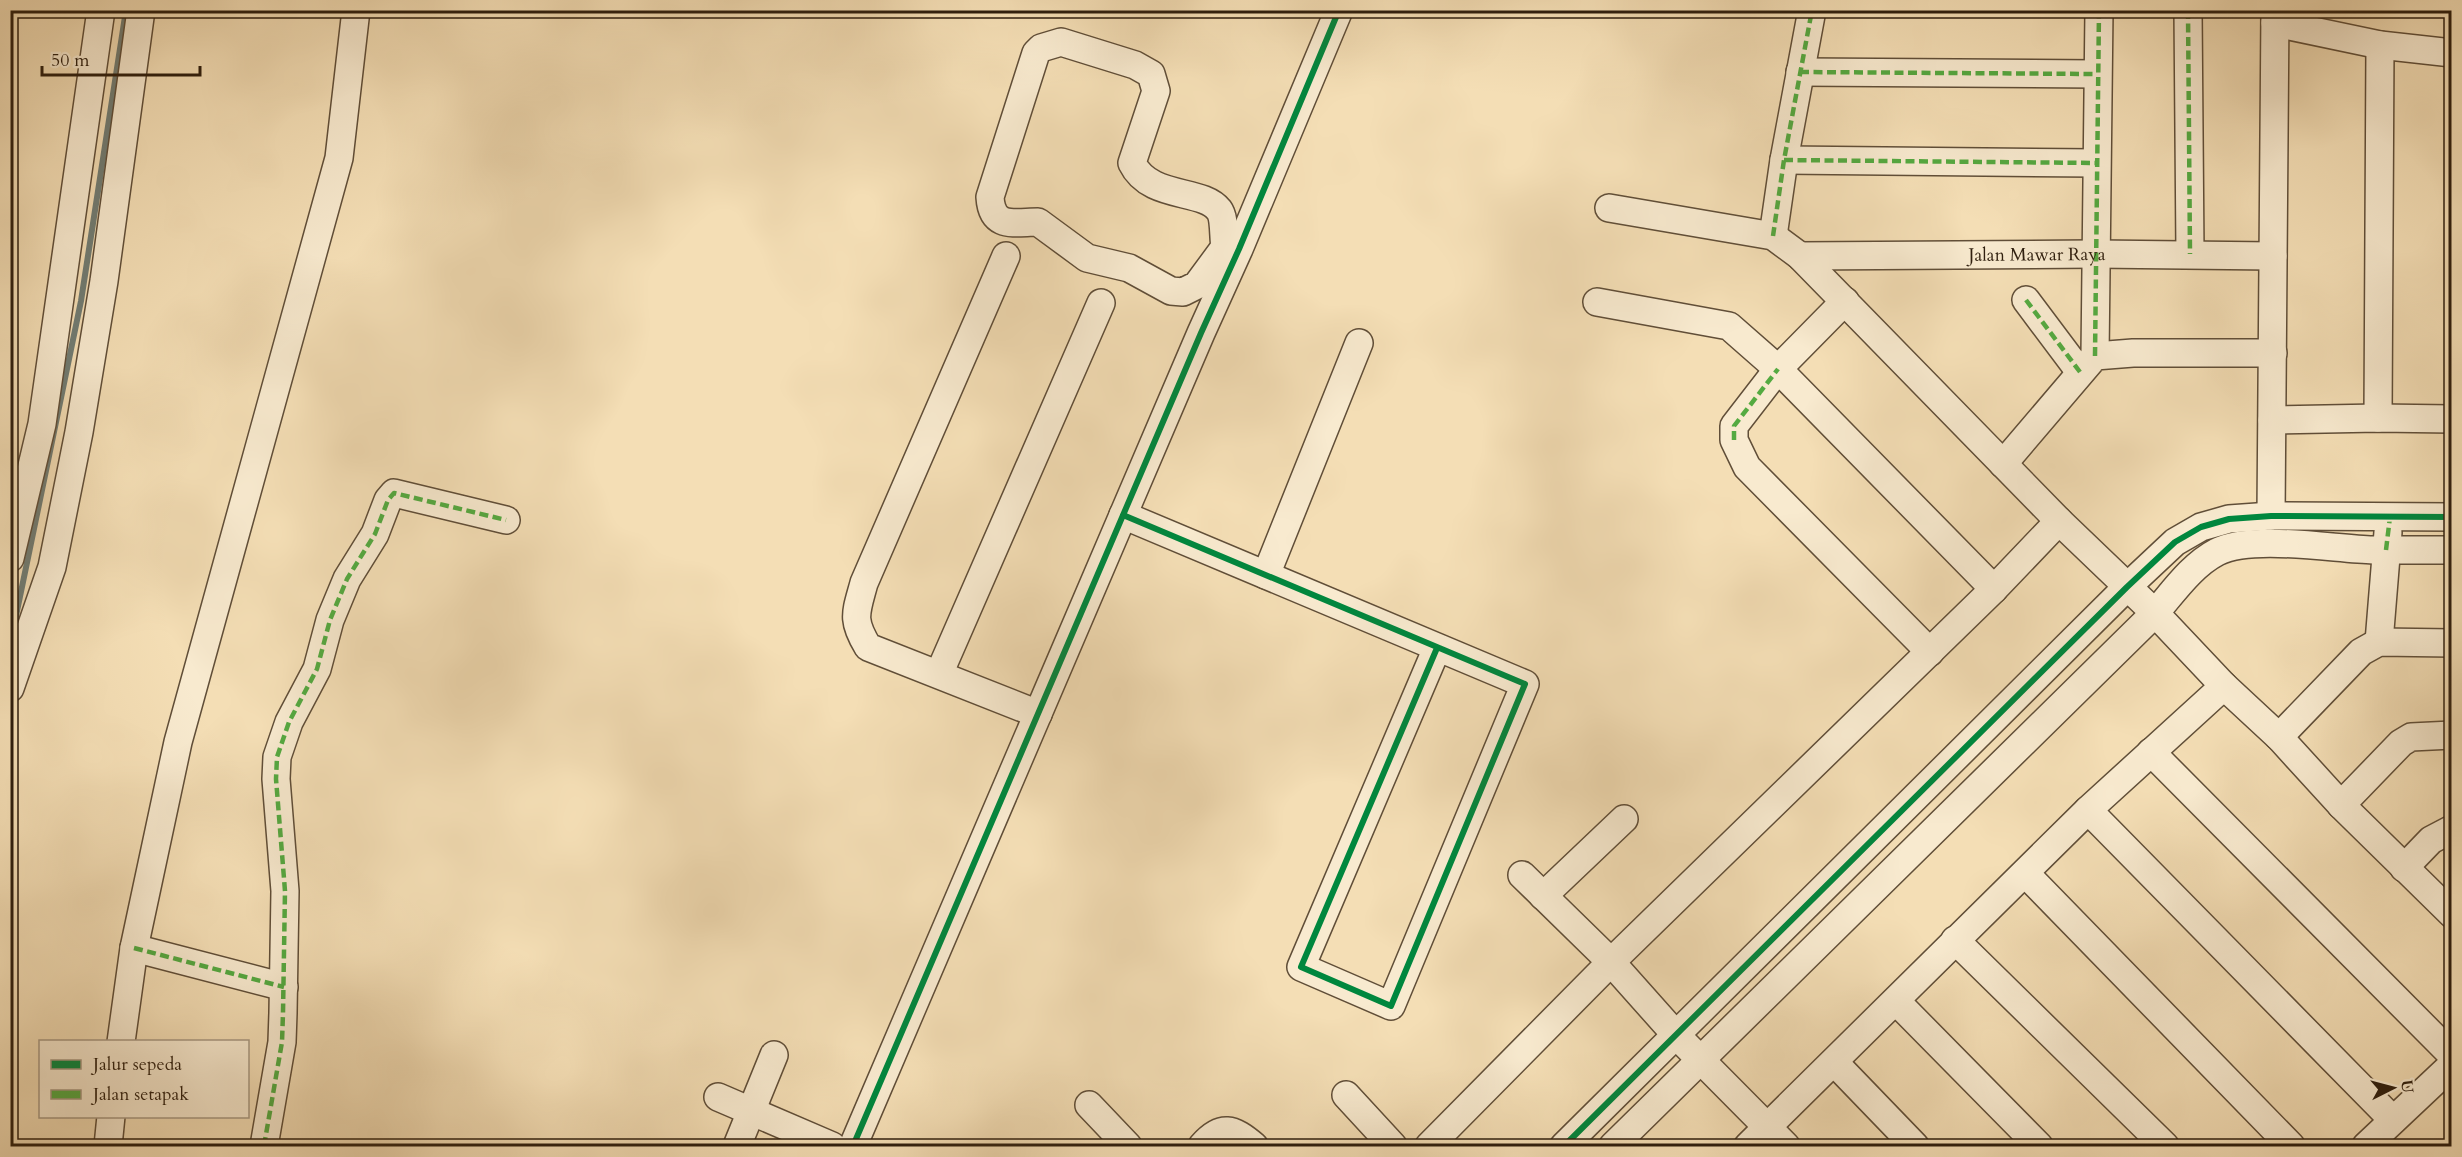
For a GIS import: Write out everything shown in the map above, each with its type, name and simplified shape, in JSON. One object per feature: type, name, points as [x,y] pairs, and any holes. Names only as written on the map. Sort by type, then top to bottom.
[{"type":"street","points":[[10,687],[42,424],[102,10]]},
{"type":"street","points":[[26,558],[79,432],[141,10]]},
{"type":"street","points":[[121,1040],[134,948],[178,742],[339,158],[356,10]]},
{"type":"street","points":[[853,1146],[1123,515],[1232,248],[1339,10]]},
{"type":"street","points":[[1773,236],[1784,160],[1812,10]]},
{"type":"street","points":[[2088,364],[2096,254],[2098,10]]},
{"type":"street","points":[[2188,10],[2190,254]]},
{"type":"street","points":[[2271,516],[2275,16],[2380,45],[2451,53]]},
{"type":"street","points":[[1060,42],[1135,65],[1151,74],[1156,91],[1132,163],[1144,179],[1158,187],[1212,204],[1221,212],[1232,248],[1197,285],[1183,292],[1171,291],[1129,268],[1087,258],[1038,222],[1015,224],[995,216],[991,208],[990,197],[1036,53],[1041,48],[1060,42]]},
{"type":"street","points":[[2378,418],[2380,45]]},
{"type":"street","points":[[1800,72],[2097,74]]},
{"type":"street","points":[[1784,160],[2096,163]]},
{"type":"street","points":[[1609,208],[1773,236],[1800,256],[2059,521],[2155,613],[2224,686],[2279,737],[2341,805],[2451,914]]},
{"type":"street","name":"Jalan Mawar Raya","points":[[1800,256],[2190,254],[2273,256]]},
{"type":"street","points":[[1006,256],[864,583],[855,617],[859,631],[868,647],[1038,714]]},
{"type":"street","points":[[2026,300],[2088,364]]},
{"type":"street","points":[[1845,301],[1778,369],[1734,426],[1734,440],[1747,467],[1930,652]]},
{"type":"street","points":[[1598,302],[1729,326],[1778,369],[1994,589]]},
{"type":"street","points":[[939,674],[1101,303]]},
{"type":"street","points":[[1266,574],[1359,343]]},
{"type":"street","points":[[2003,464],[2088,364],[2133,353],[2273,353]]},
{"type":"street","points":[[2272,420],[2451,419]]},
{"type":"street","points":[[264,1146],[282,1042],[285,891],[276,779],[277,757],[289,722],[317,669],[330,620],[347,579],[375,534],[388,500],[394,493],[506,520]]},
{"type":"street","points":[[1123,515],[1525,684],[1390,1006],[1301,967],[1437,648]]},
{"type":"street","points":[[1564,1146],[2175,542],[2201,526],[2229,519],[2271,516],[2451,517]]},
{"type":"street","points":[[2379,642],[2390,517]]},
{"type":"street","points":[[1429,1146],[1611,962],[1994,589],[2059,521]]},
{"type":"street","points":[[1613,1146],[2155,613],[2200,561],[2220,550],[2244,545],[2451,550]]},
{"type":"street","points":[[2279,737],[2361,652],[2379,642],[2451,644]]},
{"type":"street","points":[[1748,1146],[1777,1137],[1834,1062],[2088,810],[2224,686]]},
{"type":"street","points":[[2341,805],[2400,743],[2411,737],[2451,735]]},
{"type":"street","points":[[2151,752],[2451,1055]]},
{"type":"street","points":[[2088,810],[2393,1120]]},
{"type":"street","points":[[1543,896],[1624,819]]},
{"type":"street","points":[[2404,868],[2432,840],[2451,830]]},
{"type":"street","points":[[2025,873],[2291,1146]]},
{"type":"street","points":[[1522,875],[1611,962],[1676,1035],[1777,1137]]},
{"type":"street","points":[[1955,940],[2165,1146]]},
{"type":"street","points":[[134,948],[284,987]]},
{"type":"street","points":[[1896,1001],[2039,1146]]},
{"type":"street","points":[[738,1146],[774,1055]]},
{"type":"street","points":[[1834,1062],[1915,1146]]},
{"type":"street","points":[[2366,1146],[2451,1065]]},
{"type":"street","points":[[1346,1095],[1394,1146]]},
{"type":"street","points":[[718,1097],[832,1146]]},
{"type":"street","points":[[1089,1105],[1128,1146]]},
{"type":"street","points":[[108,1146],[111,1118]]},
{"type":"street","points":[[1202,1146],[1219,1131],[1243,1137],[1254,1146]]},
{"type":"waterway","points":[[10,645],[81,301],[126,10]]},
{"type":"marked path","points":[[1773,236],[1784,160],[1812,10]]},
{"type":"marked path","points":[[2095,356],[2099,10]]},
{"type":"marked path","points":[[2188,10],[2190,254]]},
{"type":"marked path","points":[[1800,72],[2097,74]]},
{"type":"marked path","points":[[1784,160],[2096,163]]},
{"type":"marked path","points":[[2026,300],[2080,372]]},
{"type":"marked path","points":[[1734,440],[1734,426],[1778,369]]},
{"type":"marked path","points":[[264,1146],[282,1042],[285,891],[276,779],[277,757],[289,722],[317,669],[330,620],[347,579],[375,534],[388,500],[394,493],[506,520]]},
{"type":"marked path","points":[[2386,550],[2390,517]]},
{"type":"marked path","points":[[134,948],[284,987]]},
{"type":"cycle path","points":[[853,1146],[1239,249],[1339,10]]},
{"type":"cycle path","points":[[1123,515],[1525,684],[1391,1006],[1301,967],[1437,648]]},
{"type":"cycle path","points":[[1564,1146],[2175,542],[2201,527],[2229,519],[2271,516],[2452,517]]}]
